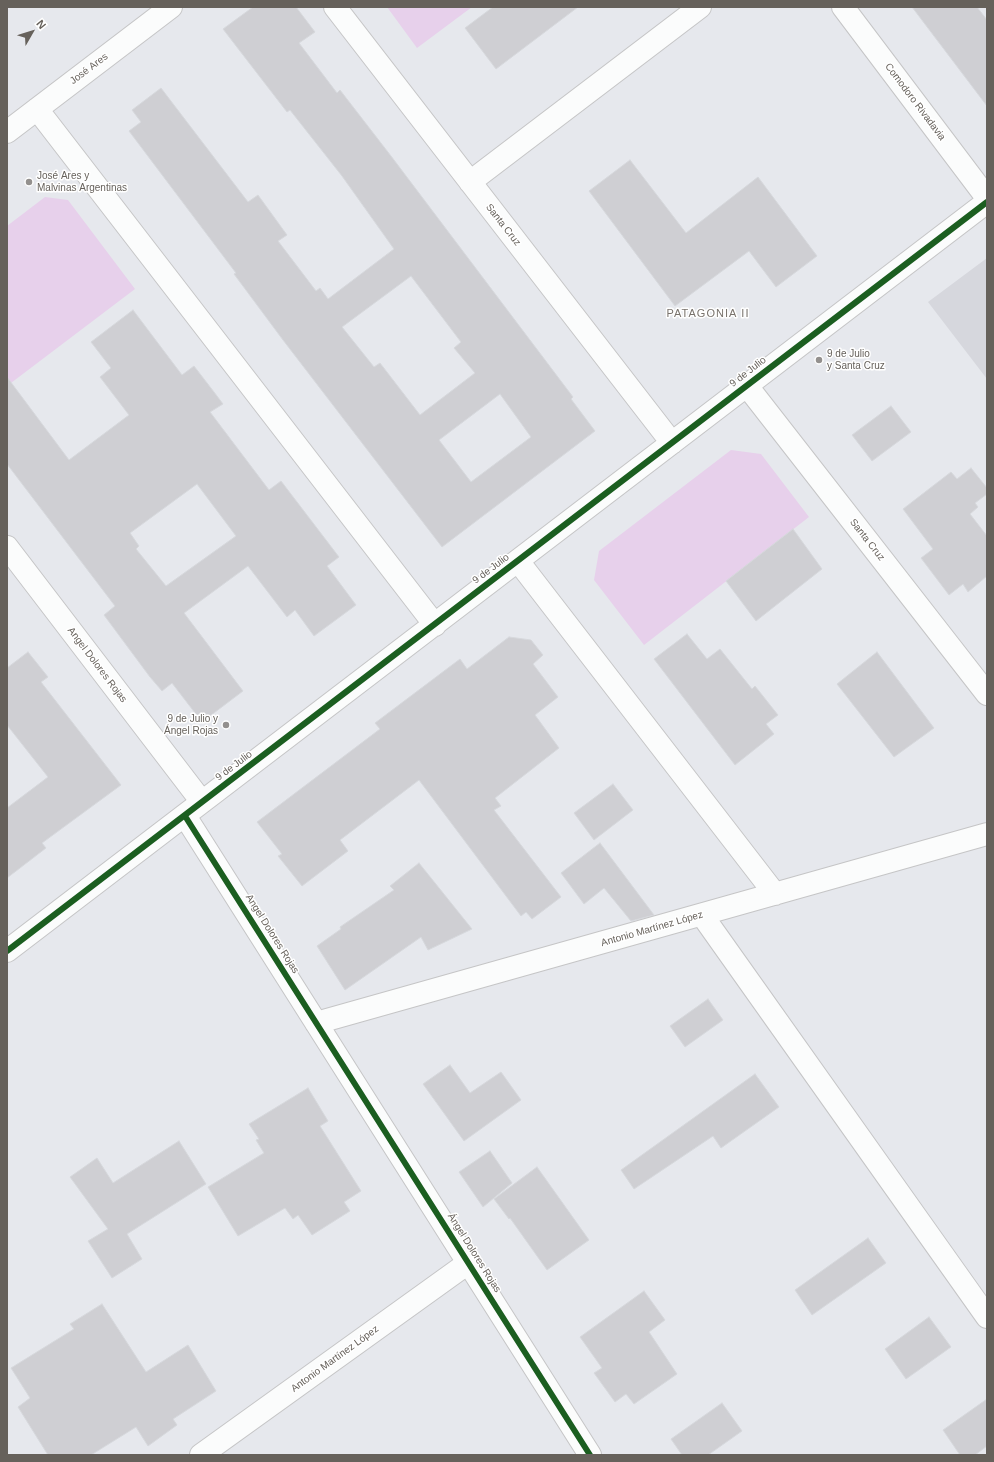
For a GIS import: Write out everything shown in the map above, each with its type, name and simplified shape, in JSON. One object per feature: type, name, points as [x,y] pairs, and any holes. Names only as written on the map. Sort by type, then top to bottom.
[{"type":"street","name":"José Ares","points":[[7,132],[171,7]]},
{"type":"street","name":"Santa Cruz","points":[[335,7],[672,443]]},
{"type":"street","points":[[470,182],[700,7]]},
{"type":"street","name":"Comodoro Rivadavia","points":[[843,7],[987,198]]},
{"type":"street","points":[[37,109],[435,625]]},
{"type":"street","name":"9 de Julio","points":[[7,951],[987,202]]},
{"type":"street","name":"Santa Cruz","points":[[747,386],[987,694]]},
{"type":"street","name":"Angel Dolores Rojas","points":[[7,547],[202,802]]},
{"type":"street","points":[[518,561],[775,894]]},
{"type":"street","name":"Angel Dolores Rojas","points":[[185,816],[341,1063]]},
{"type":"street","name":"Antonio Martínez López","points":[[316,1023],[987,834]]},
{"type":"street","points":[[702,915],[987,1317]]},
{"type":"street","name":"Ángel Dolores Rojas","points":[[341,1063],[590,1455]]},
{"type":"street","name":"Antonio Martínez López","points":[[201,1455],[468,1264]]},
{"type":"shaded area","points":[[387,7],[472,7],[417,48]]},
{"type":"shaded area","points":[[45,197],[68,200],[135,289],[7,386],[7,226]]},
{"type":"shaded area","points":[[987,258],[987,379],[928,302]]},
{"type":"shaded area","points":[[731,450],[761,454],[809,517],[644,645],[594,580],[599,551]]},
{"type":"building","points":[[253,7],[296,7],[315,32],[299,43],[337,93],[340,90],[391,156],[573,397],[571,399],[595,431],[442,547],[283,340],[234,274],[236,273],[129,131],[141,122],[132,110],[161,88],[248,202],[258,195],[287,235],[278,241],[316,291],[320,288],[328,299],[394,249],[342,176],[290,110],[287,112],[223,29]],"holes":[[[411,276],[461,342],[454,348],[475,373],[420,415],[380,363],[374,367],[342,327]],[[500,394],[531,437],[471,482],[439,440]]]},
{"type":"building","points":[[493,7],[578,7],[496,69],[465,28]]},
{"type":"building","points":[[912,7],[977,7],[987,20],[987,106]]},
{"type":"building","points":[[630,160],[686,233],[758,177],[817,256],[776,287],[749,251],[675,306],[589,191]]},
{"type":"building","points":[[133,310],[182,375],[194,366],[223,404],[210,412],[269,490],[281,481],[339,557],[327,566],[356,605],[314,636],[295,610],[287,617],[248,566],[184,613],[243,691],[202,722],[172,683],[162,691],[150,677],[104,615],[115,606],[7,464],[7,377],[69,460],[129,415],[100,377],[111,368],[91,342]],"holes":[[[197,484],[236,536],[166,586],[136,549],[139,546],[130,533]]]},
{"type":"building","points":[[891,406],[911,432],[872,461],[852,435]]},
{"type":"building","points":[[971,468],[987,488],[987,494],[975,503],[978,507],[970,514],[987,536],[987,576],[968,592],[963,584],[949,595],[921,558],[933,549],[903,509],[951,472],[957,479]]},
{"type":"building","points":[[793,529],[822,569],[756,621],[726,581]]},
{"type":"building","points":[[687,634],[707,659],[720,649],[752,689],[755,686],[778,715],[766,724],[774,734],[735,765],[654,659]]},
{"type":"building","points":[[509,637],[531,640],[543,655],[533,664],[558,697],[535,715],[559,748],[495,798],[501,806],[494,810],[561,897],[532,919],[526,912],[521,916],[419,780],[340,840],[348,851],[302,886],[278,856],[282,854],[257,822],[380,729],[375,723],[460,659],[467,669]]},
{"type":"building","points":[[28,652],[48,677],[41,682],[121,785],[42,843],[46,848],[7,878],[7,808],[48,777],[7,725],[7,668]]},
{"type":"building","points":[[877,652],[934,728],[894,757],[837,684]]},
{"type":"building","points":[[613,784],[633,810],[594,840],[574,813]]},
{"type":"building","points":[[600,843],[654,915],[631,921],[604,888],[584,904],[561,873]]},
{"type":"building","points":[[419,863],[472,929],[428,950],[421,937],[345,990],[317,946],[341,929],[340,927],[394,890],[390,886]]},
{"type":"building","points":[[708,999],[723,1020],[685,1047],[670,1026]]},
{"type":"building","points":[[450,1065],[470,1093],[501,1072],[521,1100],[464,1141],[423,1084]]},
{"type":"building","points":[[755,1074],[779,1107],[721,1148],[713,1136],[634,1189],[621,1170]]},
{"type":"building","points":[[308,1088],[328,1121],[320,1126],[361,1191],[344,1202],[350,1211],[312,1235],[298,1215],[293,1219],[285,1208],[238,1236],[208,1187],[264,1153],[256,1140],[259,1139],[249,1124]]},
{"type":"building","points":[[179,1141],[206,1184],[127,1234],[142,1259],[112,1278],[88,1241],[108,1229],[70,1177],[97,1158],[113,1183]]},
{"type":"building","points":[[490,1151],[512,1183],[483,1207],[459,1172]]},
{"type":"building","points":[[537,1167],[589,1240],[547,1270],[510,1218],[509,1219],[494,1199]]},
{"type":"building","points":[[868,1238],[886,1263],[812,1315],[795,1290]]},
{"type":"building","points":[[644,1291],[665,1320],[649,1332],[677,1374],[634,1404],[626,1394],[615,1402],[594,1373],[602,1368],[580,1337]]},
{"type":"building","points":[[102,1304],[146,1372],[188,1345],[216,1391],[173,1419],[177,1425],[148,1446],[136,1427],[91,1455],[48,1455],[18,1407],[30,1398],[11,1368],[74,1329],[70,1324]]},
{"type":"building","points":[[929,1317],[951,1347],[906,1379],[885,1349]]},
{"type":"building","points":[[987,1399],[987,1446],[975,1455],[960,1455],[943,1430]]},
{"type":"building","points":[[722,1403],[742,1431],[708,1455],[682,1455],[671,1439]]},
{"type":"cycle path","points":[[7,951],[987,202]]},
{"type":"cycle path","points":[[185,816],[590,1455]]},
{"type":"place","name":"José Ares y Malvinas Argentinas","points":[[29,182]]},
{"type":"place","name":"9 de Julio y Santa Cruz","points":[[819,360]]},
{"type":"place","name":"9 de Julio y Ángel Rojas","points":[[226,725]]},
{"type":"district","name":"PATAGONIA II","points":[[708,314]]}]
